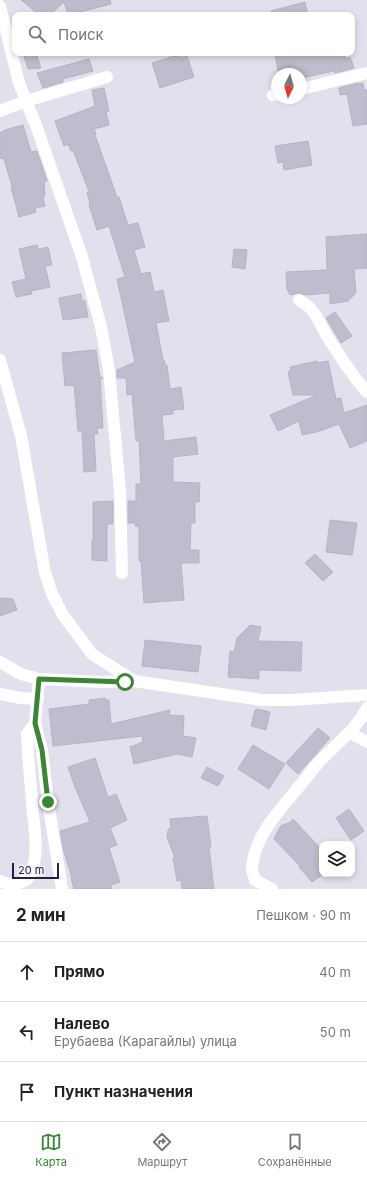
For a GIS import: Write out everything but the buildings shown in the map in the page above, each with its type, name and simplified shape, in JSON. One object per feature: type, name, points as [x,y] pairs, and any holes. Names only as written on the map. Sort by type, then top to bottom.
[{"type":"street","points":[[0,6],[12,55]]},
{"type":"street","points":[[12,56],[19,83],[37,128],[82,257],[101,326],[109,370],[120,491],[122,573]]},
{"type":"street","points":[[307,88],[367,73]]},
{"type":"street","points":[[3,110],[26,101],[107,77]]},
{"type":"street","points":[[3,110],[12,102],[17,93],[19,83]]},
{"type":"street","points":[[299,300],[308,305],[316,314],[327,336],[367,392]]},
{"type":"street","points":[[0,360],[21,436],[45,573],[52,594],[63,615],[92,654],[134,681]]},
{"type":"street","points":[[0,662],[21,674],[39,679],[103,682],[134,681],[262,700],[291,700],[367,695]]},
{"type":"street","points":[[39,679],[35,723],[42,750],[48,802],[62,889]]},
{"type":"street","points":[[0,694],[20,698],[38,699]]},
{"type":"street","points":[[272,889],[254,880],[252,869],[258,843],[271,822],[320,761],[350,733],[367,708]]},
{"type":"street","points":[[0,881],[14,884],[24,882],[30,876],[33,868],[35,836],[27,734],[35,723]]},
{"type":"street","points":[[350,733],[367,742]]},
{"type":"route","points":[[48,802],[42,750],[35,723],[39,679],[125,682]]}]
